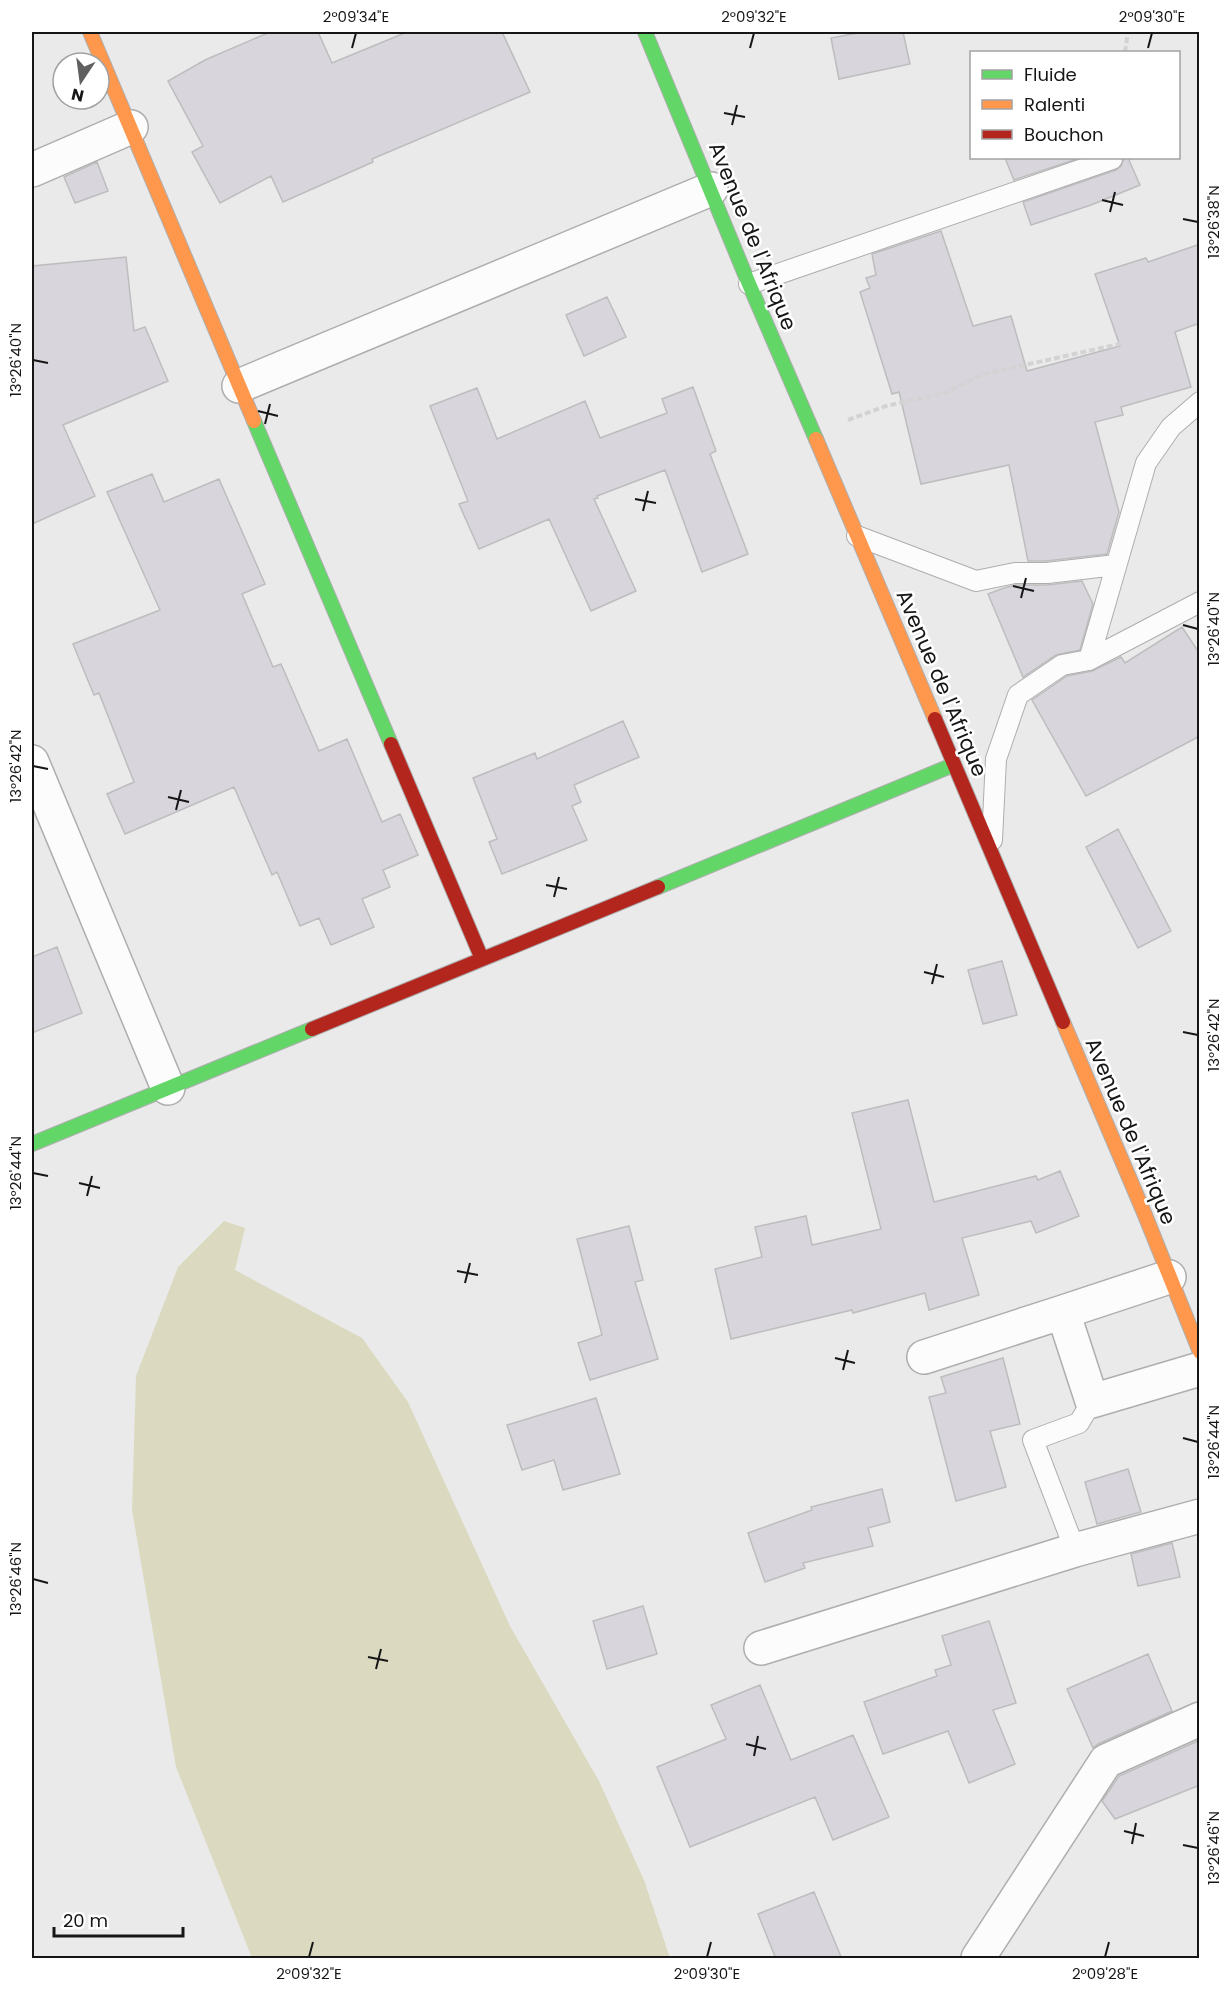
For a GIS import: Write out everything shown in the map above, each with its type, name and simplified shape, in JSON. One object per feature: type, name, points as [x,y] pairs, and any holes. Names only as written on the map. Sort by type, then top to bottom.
[{"type":"street","points":[[90,32],[482,959]]},
{"type":"street","name":"Avenue de l'Afrique","points":[[645,32],[749,284],[1200,1352]]},
{"type":"street","points":[[32,171],[131,127]]},
{"type":"street","points":[[239,386],[711,189]]},
{"type":"street","points":[[32,762],[168,1088]]},
{"type":"street","points":[[32,1144],[953,765]]},
{"type":"street","points":[[924,1357],[1169,1276]]},
{"type":"street","points":[[1063,1312],[1092,1401],[1200,1369]]},
{"type":"street","points":[[761,1648],[1075,1550],[1200,1516]]},
{"type":"street","points":[[978,1959],[1106,1761],[1200,1719]]},
{"type":"lane","points":[[749,284],[1112,159]]},
{"type":"lane","points":[[1089,660],[1146,463],[1171,427],[1200,402]]},
{"type":"lane","points":[[857,536],[976,580],[1015,573],[1047,573],[1116,565]]},
{"type":"lane","points":[[991,855],[996,759],[1018,695],[1062,665],[1089,660],[1200,602]]},
{"type":"lane","points":[[1075,1550],[1033,1440],[1079,1423],[1092,1401]]},
{"type":"path","points":[[1125,51],[1128,32]]},
{"type":"path","points":[[813,432],[886,406],[945,393],[984,374],[1124,343]]},
{"type":"green space","points":[[224,1221],[245,1228],[235,1270],[362,1338],[408,1402],[510,1626],[599,1781],[644,1880],[670,1958],[252,1958],[176,1767],[132,1510],[136,1376],[178,1267]]},
{"type":"building","points":[[270,32],[318,32],[332,63],[407,32],[502,32],[530,92],[372,159],[373,162],[283,202],[271,176],[220,203],[192,152],[203,146],[168,81],[205,60]]},
{"type":"building","points":[[863,32],[903,32],[910,64],[839,79],[831,38]]},
{"type":"building","points":[[1005,159],[1077,159],[1014,180]]},
{"type":"building","points":[[1124,159],[1128,159],[1140,185],[1091,205],[1031,225],[1023,202],[1116,170],[1121,166]]},
{"type":"building","points":[[97,162],[108,191],[75,203],[64,177]]},
{"type":"building","points":[[941,231],[973,326],[1011,316],[1027,371],[1120,346],[1095,274],[1146,258],[1148,262],[1200,244],[1200,323],[1175,332],[1191,387],[1121,407],[1123,415],[1095,422],[1119,512],[1107,554],[1028,561],[1009,465],[921,484],[899,392],[892,394],[860,292],[870,288],[866,278],[876,275],[872,254]]},
{"type":"building","points":[[126,257],[134,331],[145,327],[168,381],[63,425],[95,496],[32,524],[32,266]]},
{"type":"building","points":[[607,297],[626,337],[584,356],[566,315]]},
{"type":"building","points":[[693,387],[716,451],[710,454],[748,554],[702,572],[665,470],[594,499],[636,591],[591,611],[549,519],[479,549],[459,504],[468,501],[430,406],[477,388],[497,439],[585,401],[600,438],[667,413],[662,399]]},
{"type":"building","points":[[152,474],[164,502],[219,479],[265,584],[242,594],[273,667],[281,664],[319,751],[347,739],[382,822],[400,814],[418,855],[383,870],[390,887],[362,899],[374,927],[331,945],[319,918],[300,926],[277,872],[272,875],[234,787],[125,834],[107,794],[134,782],[99,693],[94,695],[73,644],[160,610],[107,492]]},
{"type":"building","points":[[1082,581],[1093,604],[1080,650],[1056,655],[1023,677],[988,594],[1016,585],[1047,585]]},
{"type":"building","points":[[1182,627],[1200,654],[1200,736],[1086,796],[1032,700],[1067,676],[1092,671],[1121,657],[1125,663]]},
{"type":"building","points":[[623,721],[639,757],[574,785],[581,802],[572,806],[587,840],[502,874],[489,842],[497,839],[473,778],[535,753],[537,759]]},
{"type":"building","points":[[1118,829],[1171,931],[1138,948],[1086,847]]},
{"type":"building","points":[[57,947],[82,1013],[32,1033],[32,957]]},
{"type":"building","points":[[1002,961],[1017,1015],[983,1024],[968,970]]},
{"type":"building","points":[[908,1100],[934,1202],[1036,1176],[1038,1180],[1060,1171],[1079,1216],[1036,1233],[1031,1221],[962,1238],[979,1295],[929,1310],[925,1293],[853,1313],[852,1310],[731,1339],[715,1269],[762,1257],[755,1227],[806,1216],[812,1245],[881,1229],[852,1113]]},
{"type":"building","points":[[629,1226],[643,1280],[635,1282],[658,1359],[590,1380],[578,1343],[602,1335],[577,1239]]},
{"type":"building","points":[[1003,1358],[1020,1424],[990,1431],[1006,1487],[956,1501],[929,1397],[946,1393],[941,1377]]},
{"type":"building","points":[[596,1398],[620,1474],[563,1490],[554,1460],[522,1470],[507,1425]]},
{"type":"building","points":[[1128,1469],[1141,1512],[1097,1524],[1085,1482]]},
{"type":"building","points":[[882,1489],[890,1522],[868,1528],[873,1546],[803,1563],[805,1568],[765,1582],[748,1533],[812,1510],[811,1507]]},
{"type":"building","points":[[1172,1543],[1180,1577],[1138,1586],[1131,1554]]},
{"type":"building","points":[[643,1606],[657,1654],[607,1669],[593,1621]]},
{"type":"building","points":[[989,1621],[1016,1703],[993,1710],[1015,1764],[969,1783],[948,1731],[883,1754],[864,1702],[937,1676],[935,1670],[951,1665],[942,1636]]},
{"type":"building","points":[[1148,1654],[1172,1711],[1093,1748],[1067,1689]]},
{"type":"building","points":[[760,1685],[791,1760],[853,1735],[889,1817],[833,1840],[815,1797],[690,1847],[657,1767],[726,1739],[711,1705]]},
{"type":"building","points":[[1200,1740],[1200,1785],[1115,1819],[1102,1801],[1119,1776]]},
{"type":"building","points":[[814,1892],[842,1959],[776,1959],[758,1914]]},
{"type":"traffic: fast","points":[[645,32],[816,439]]},
{"type":"traffic: fast","points":[[254,421],[391,744]]},
{"type":"traffic: fast","points":[[658,887],[953,765]]},
{"type":"traffic: fast","points":[[32,1144],[312,1029]]},
{"type":"traffic: slow","points":[[90,32],[254,421]]},
{"type":"traffic: slow","points":[[816,439],[935,719]]},
{"type":"traffic: slow","points":[[1063,1022],[1200,1352]]},
{"type":"traffic: jam","points":[[935,719],[1063,1022]]},
{"type":"traffic: jam","points":[[391,744],[482,959]]},
{"type":"traffic: jam","points":[[312,1029],[658,887]]}]
